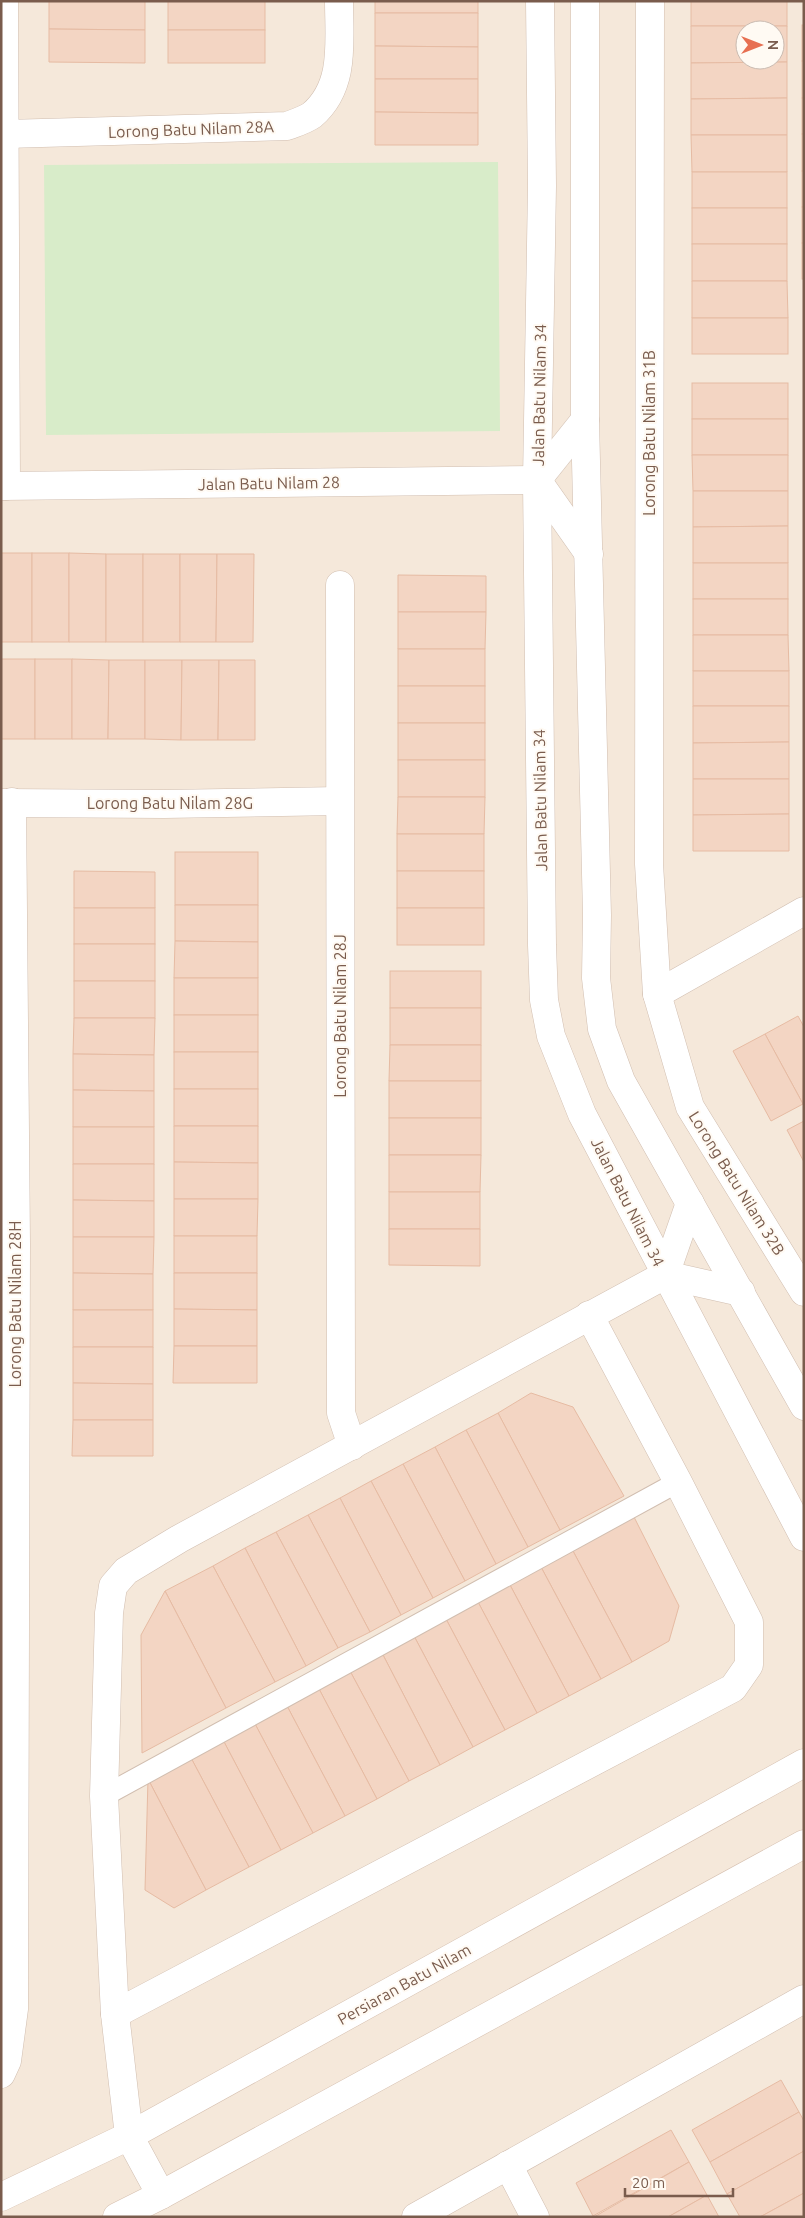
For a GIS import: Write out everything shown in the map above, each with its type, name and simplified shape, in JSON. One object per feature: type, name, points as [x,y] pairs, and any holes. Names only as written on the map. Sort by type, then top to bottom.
[{"type":"street","points":[[4,1],[6,134],[4,486]]},
{"type":"street","name":"Lorong Batu Nilam 28A","points":[[6,134],[287,126],[311,115],[331,91],[339,67],[339,1]]},
{"type":"street","name":"Jalan Batu Nilam 34","points":[[540,1],[542,186],[537,480],[544,1000],[551,1036],[582,1114],[804,1537]]},
{"type":"street","points":[[585,1],[585,420],[597,905],[596,978],[602,1029],[621,1081],[804,1406]]},
{"type":"street","name":"Lorong Batu Nilam 31B","points":[[649,864],[650,1]]},
{"type":"street","points":[[585,420],[537,480],[589,554]]},
{"type":"street","name":"Jalan Batu Nilam 28","points":[[4,486],[537,480]]},
{"type":"street","name":"Lorong Batu Nilam 28J","points":[[340,585],[339,801],[342,1413],[352,1446]]},
{"type":"street","name":"Lorong Batu Nilam 28G","points":[[6,802],[164,804],[339,801]]},
{"type":"street","name":"Lorong Batu Nilam 28H","points":[[1,2074],[7,2061],[14,2009],[16,1244],[6,802]]},
{"type":"street","name":"Lorong Batu Nilam 32B","points":[[649,864],[657,994],[690,1107],[804,1292]]},
{"type":"street","points":[[657,994],[804,911]]},
{"type":"street","points":[[665,1275],[690,1202]]},
{"type":"street","points":[[161,2195],[128,2136],[115,2014],[104,1796],[109,1613],[113,1586],[126,1571],[179,1539],[665,1275],[741,1292]]},
{"type":"street","points":[[115,2014],[733,1688],[749,1665],[749,1622],[678,1482],[589,1315]]},
{"type":"street","name":"Persiaran Batu Nilam","points":[[1,2197],[128,2136],[804,1763]]},
{"type":"street","points":[[117,2217],[161,2195],[804,1844]]},
{"type":"street","points":[[416,2217],[802,2003]]},
{"type":"street","points":[[508,2165],[535,2217]]},
{"type":"lane","points":[[104,1796],[678,1482]]},
{"type":"shaded area","points":[[1,1],[804,1],[804,2217],[1,2217]]},
{"type":"green space","points":[[498,162],[500,431],[46,435],[44,165]]},
{"type":"building","points":[[49,1],[145,1],[145,30],[49,29]]},
{"type":"building","points":[[168,1],[265,1],[265,30],[168,30]]},
{"type":"building","points":[[375,1],[478,1],[478,13],[375,13]]},
{"type":"building","points":[[691,1],[787,1],[787,26],[785,26],[785,20],[735,20],[735,26],[691,26]]},
{"type":"building","points":[[375,13],[478,13],[478,47],[375,46]]},
{"type":"building","points":[[802,25],[804,25],[804,61],[802,61]]},
{"type":"building","points":[[691,26],[735,26],[735,63],[691,63]]},
{"type":"building","points":[[785,26],[787,26],[787,62],[785,62]]},
{"type":"building","points":[[49,29],[145,30],[145,63],[49,62]]},
{"type":"building","points":[[168,30],[265,30],[265,63],[168,63]]},
{"type":"building","points":[[375,46],[478,47],[478,79],[375,79]]},
{"type":"building","points":[[802,61],[804,61],[804,98],[802,98]]},
{"type":"building","points":[[785,62],[787,62],[787,98],[691,99],[691,63],[735,63],[735,70],[785,70]]},
{"type":"building","points":[[375,79],[478,79],[478,113],[375,112]]},
{"type":"building","points":[[787,98],[787,135],[691,135],[691,99]]},
{"type":"building","points":[[802,98],[804,98],[804,134],[802,134]]},
{"type":"building","points":[[375,112],[478,113],[478,145],[375,145]]},
{"type":"building","points":[[802,134],[804,134],[804,171],[802,171]]},
{"type":"building","points":[[691,135],[787,135],[787,172],[692,172]]},
{"type":"building","points":[[802,171],[804,171],[804,207],[802,207]]},
{"type":"building","points":[[692,172],[787,172],[787,208],[692,208]]},
{"type":"building","points":[[802,207],[804,207],[804,243],[802,243]]},
{"type":"building","points":[[692,208],[787,208],[787,244],[692,244]]},
{"type":"building","points":[[802,243],[804,243],[804,279],[802,279]]},
{"type":"building","points":[[692,244],[787,244],[787,281],[692,281]]},
{"type":"building","points":[[692,281],[787,281],[788,318],[692,318]]},
{"type":"building","points":[[692,318],[788,318],[788,354],[692,354]]},
{"type":"building","points":[[692,383],[788,383],[788,419],[692,419]]},
{"type":"building","points":[[692,419],[788,419],[788,455],[692,455]]},
{"type":"building","points":[[692,455],[788,455],[788,491],[693,491]]},
{"type":"building","points":[[693,491],[788,491],[788,526],[693,527]]},
{"type":"building","points":[[788,526],[788,563],[693,563],[693,527]]},
{"type":"building","points":[[1,553],[32,553],[32,642],[1,642]]},
{"type":"building","points":[[32,553],[69,553],[69,642],[32,642]]},
{"type":"building","points":[[69,553],[106,554],[106,642],[69,642]]},
{"type":"building","points":[[106,554],[143,554],[143,642],[106,642]]},
{"type":"building","points":[[143,554],[180,554],[180,642],[143,642]]},
{"type":"building","points":[[180,554],[217,554],[216,642],[180,642]]},
{"type":"building","points":[[217,554],[254,554],[253,642],[216,642]]},
{"type":"building","points":[[693,563],[788,563],[788,599],[693,599]]},
{"type":"building","points":[[398,575],[486,576],[486,612],[398,612]]},
{"type":"building","points":[[693,599],[788,599],[788,635],[693,635]]},
{"type":"building","points":[[398,612],[486,612],[485,649],[398,649]]},
{"type":"building","points":[[693,635],[788,635],[789,671],[693,671]]},
{"type":"building","points":[[398,649],[485,649],[485,686],[398,686]]},
{"type":"building","points":[[1,659],[35,659],[35,739],[1,739]]},
{"type":"building","points":[[35,659],[72,659],[72,739],[35,739]]},
{"type":"building","points":[[72,659],[109,660],[108,739],[72,739]]},
{"type":"building","points":[[109,660],[145,660],[145,739],[108,739]]},
{"type":"building","points":[[145,660],[182,660],[181,740],[145,739]]},
{"type":"building","points":[[182,660],[219,660],[218,740],[181,740]]},
{"type":"building","points":[[219,660],[255,660],[255,740],[218,740]]},
{"type":"building","points":[[693,671],[789,671],[789,706],[693,706]]},
{"type":"building","points":[[398,686],[485,686],[485,723],[398,723]]},
{"type":"building","points":[[693,706],[789,706],[789,742],[693,743]]},
{"type":"building","points":[[398,723],[485,723],[485,760],[398,760]]},
{"type":"building","points":[[789,742],[789,779],[693,779],[693,743]]},
{"type":"building","points":[[398,760],[485,760],[485,797],[398,797]]},
{"type":"building","points":[[693,779],[789,779],[789,814],[693,815]]},
{"type":"building","points":[[398,797],[485,797],[484,834],[397,834]]},
{"type":"building","points":[[789,814],[789,851],[693,851],[693,815]]},
{"type":"building","points":[[397,834],[484,834],[484,871],[397,871]]},
{"type":"building","points":[[175,852],[258,852],[258,905],[175,905]]},
{"type":"building","points":[[74,871],[155,872],[155,908],[74,908]]},
{"type":"building","points":[[397,871],[484,871],[484,908],[397,908]]},
{"type":"building","points":[[175,905],[258,905],[258,942],[175,941]]},
{"type":"building","points":[[74,908],[155,908],[155,944],[74,944]]},
{"type":"building","points":[[397,908],[484,908],[484,945],[397,945]]},
{"type":"building","points":[[175,941],[258,942],[258,978],[174,978]]},
{"type":"building","points":[[74,944],[155,944],[155,981],[74,981]]},
{"type":"building","points":[[390,971],[481,971],[481,1008],[390,1008]]},
{"type":"building","points":[[174,978],[258,978],[258,1015],[174,1015]]},
{"type":"building","points":[[74,981],[155,981],[155,1018],[74,1018]]},
{"type":"building","points":[[390,1008],[481,1008],[481,1045],[390,1045]]},
{"type":"building","points":[[174,1015],[258,1015],[258,1052],[174,1052]]},
{"type":"building","points":[[798,1016],[804,1027],[803,1104],[765,1034]]},
{"type":"building","points":[[74,1018],[155,1018],[154,1055],[73,1054]]},
{"type":"building","points":[[765,1034],[803,1104],[771,1121],[733,1051]]},
{"type":"building","points":[[390,1045],[481,1045],[481,1081],[389,1081]]},
{"type":"building","points":[[174,1052],[258,1052],[258,1089],[174,1089]]},
{"type":"building","points":[[73,1054],[154,1055],[154,1091],[73,1090]]},
{"type":"building","points":[[389,1081],[481,1081],[481,1118],[389,1118]]},
{"type":"building","points":[[174,1089],[258,1089],[258,1126],[174,1126]]},
{"type":"building","points":[[73,1090],[154,1091],[154,1127],[73,1127]]},
{"type":"building","points":[[389,1118],[481,1118],[481,1155],[389,1155]]},
{"type":"building","points":[[804,1121],[804,1162],[787,1130]]},
{"type":"building","points":[[174,1126],[258,1126],[258,1163],[174,1162]]},
{"type":"building","points":[[73,1127],[154,1127],[154,1164],[73,1164]]},
{"type":"building","points":[[389,1155],[481,1155],[480,1192],[389,1192]]},
{"type":"building","points":[[174,1162],[258,1163],[258,1199],[174,1199]]},
{"type":"building","points":[[73,1164],[154,1164],[154,1201],[73,1200]]},
{"type":"building","points":[[389,1192],[480,1192],[480,1229],[389,1229]]},
{"type":"building","points":[[174,1199],[258,1199],[257,1236],[174,1236]]},
{"type":"building","points":[[73,1200],[154,1201],[154,1237],[73,1237]]},
{"type":"building","points":[[389,1229],[480,1229],[480,1266],[389,1265]]},
{"type":"building","points":[[174,1236],[257,1236],[257,1273],[174,1273]]},
{"type":"building","points":[[73,1237],[154,1237],[153,1274],[73,1273]]},
{"type":"building","points":[[73,1273],[153,1274],[153,1310],[73,1310]]},
{"type":"building","points":[[174,1273],[257,1273],[257,1310],[174,1309]]},
{"type":"building","points":[[174,1309],[257,1310],[257,1346],[174,1346]]},
{"type":"building","points":[[73,1310],[153,1310],[153,1347],[73,1347]]},
{"type":"building","points":[[174,1346],[257,1346],[257,1383],[173,1383]]},
{"type":"building","points":[[73,1347],[153,1347],[153,1384],[73,1383]]},
{"type":"building","points":[[73,1383],[153,1384],[153,1420],[73,1420]]},
{"type":"building","points":[[531,1393],[573,1407],[624,1496],[560,1530],[498,1413]]},
{"type":"building","points":[[498,1413],[560,1530],[528,1547],[466,1430]]},
{"type":"building","points":[[73,1420],[153,1420],[153,1456],[72,1456]]},
{"type":"building","points":[[466,1430],[528,1547],[496,1564],[435,1447]]},
{"type":"building","points":[[435,1447],[496,1564],[465,1581],[403,1464]]},
{"type":"building","points":[[403,1464],[465,1581],[433,1598],[371,1481]]},
{"type":"building","points":[[371,1481],[433,1598],[401,1615],[340,1498]]},
{"type":"building","points":[[340,1498],[401,1615],[370,1632],[308,1515]]},
{"type":"building","points":[[308,1515],[370,1632],[338,1648],[276,1532]]},
{"type":"building","points":[[633,1515],[679,1606],[669,1641],[632,1662],[573,1551]]},
{"type":"building","points":[[276,1532],[338,1648],[306,1666],[245,1548]]},
{"type":"building","points":[[245,1548],[306,1666],[275,1682],[213,1566]]},
{"type":"building","points":[[573,1551],[632,1662],[601,1679],[541,1567]]},
{"type":"building","points":[[213,1566],[275,1682],[226,1708],[165,1591]]},
{"type":"building","points":[[541,1567],[601,1679],[569,1696],[510,1585]]},
{"type":"building","points":[[510,1585],[569,1696],[537,1713],[478,1602]]},
{"type":"building","points":[[165,1591],[226,1708],[142,1753],[141,1635]]},
{"type":"building","points":[[478,1602],[537,1713],[505,1730],[446,1619]]},
{"type":"building","points":[[446,1619],[505,1730],[473,1747],[414,1636]]},
{"type":"building","points":[[414,1636],[473,1747],[440,1765],[382,1653]]},
{"type":"building","points":[[382,1653],[440,1765],[409,1781],[350,1671]]},
{"type":"building","points":[[350,1671],[409,1781],[377,1799],[318,1687]]},
{"type":"building","points":[[318,1687],[377,1799],[345,1816],[286,1704]]},
{"type":"building","points":[[286,1704],[345,1816],[313,1833],[254,1722]]},
{"type":"building","points":[[254,1722],[313,1833],[281,1850],[222,1738]]},
{"type":"building","points":[[222,1738],[281,1850],[249,1867],[190,1756]]},
{"type":"building","points":[[190,1756],[249,1867],[206,1890],[148,1779]]},
{"type":"building","points":[[148,1779],[206,1890],[174,1908],[145,1890]]},
{"type":"building","points":[[781,2080],[799,2112],[710,2162],[692,2130]]},
{"type":"building","points":[[799,2112],[804,2121],[804,2151],[727,2194],[710,2162]]},
{"type":"building","points":[[671,2130],[689,2162],[593,2216],[576,2183]]},
{"type":"building","points":[[804,2151],[804,2193],[760,2217],[740,2217],[727,2194]]},
{"type":"building","points":[[689,2162],[707,2195],[668,2217],[594,2217]]},
{"type":"building","points":[[804,2193],[804,2217],[760,2217]]},
{"type":"building","points":[[707,2195],[719,2217],[668,2217]]}]
